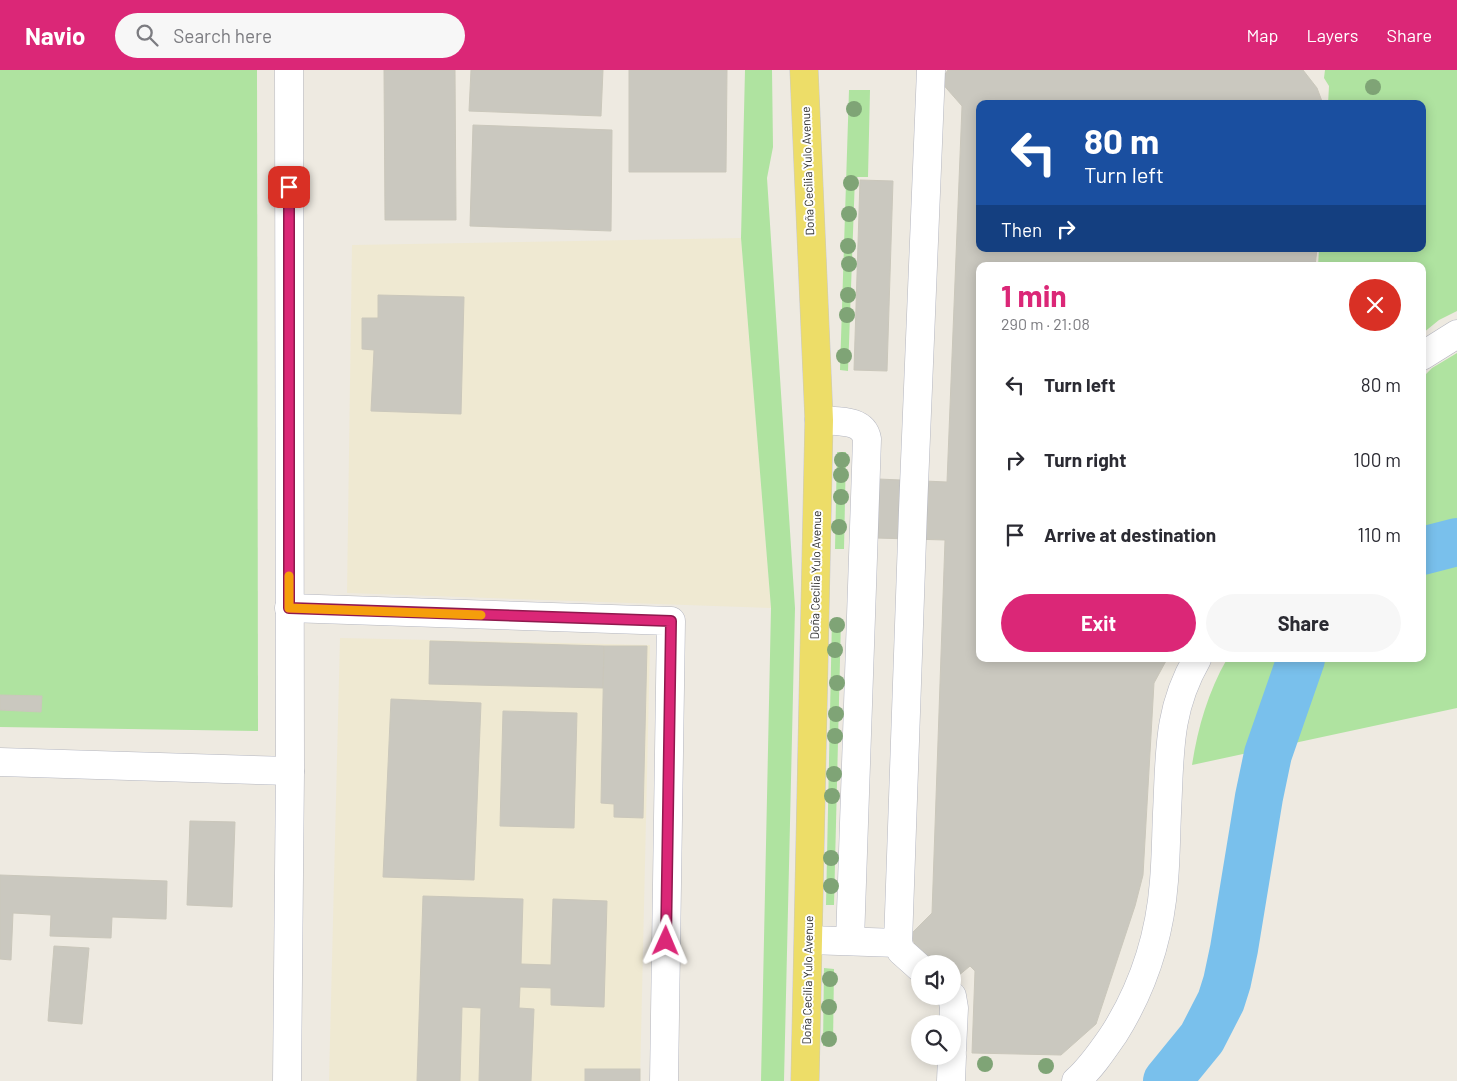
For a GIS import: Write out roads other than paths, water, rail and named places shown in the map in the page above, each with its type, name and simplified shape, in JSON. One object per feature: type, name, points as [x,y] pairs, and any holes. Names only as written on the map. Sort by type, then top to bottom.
[{"type":"main road","name":"Doña Cecilia Yulo Avenue","points":[[804,70],[819,420],[805,1081]]},
{"type":"street","points":[[287,1081],[290,772],[289,70]]},
{"type":"street","points":[[911,960],[901,951],[898,944],[912,510],[931,70]]},
{"type":"street","points":[[1426,353],[1457,334]]},
{"type":"street","points":[[819,420],[854,423],[861,426],[866,432],[867,439],[850,942]]},
{"type":"street","points":[[289,608],[671,621],[664,1081]]},
{"type":"street","points":[[1076,1081],[1105,1048],[1124,1018],[1140,985],[1150,956],[1164,882],[1170,747],[1174,712],[1180,693],[1196,662]]},
{"type":"street","points":[[0,762],[290,772]]},
{"type":"street","points":[[809,940],[898,944]]},
{"type":"street","points":[[951,1081],[952,1065]]},
{"type":"waterway","points":[[1426,550],[1457,542]]},
{"type":"waterway","points":[[1167,1081],[1202,1038],[1221,1001],[1234,949],[1268,754],[1300,662]]}]
